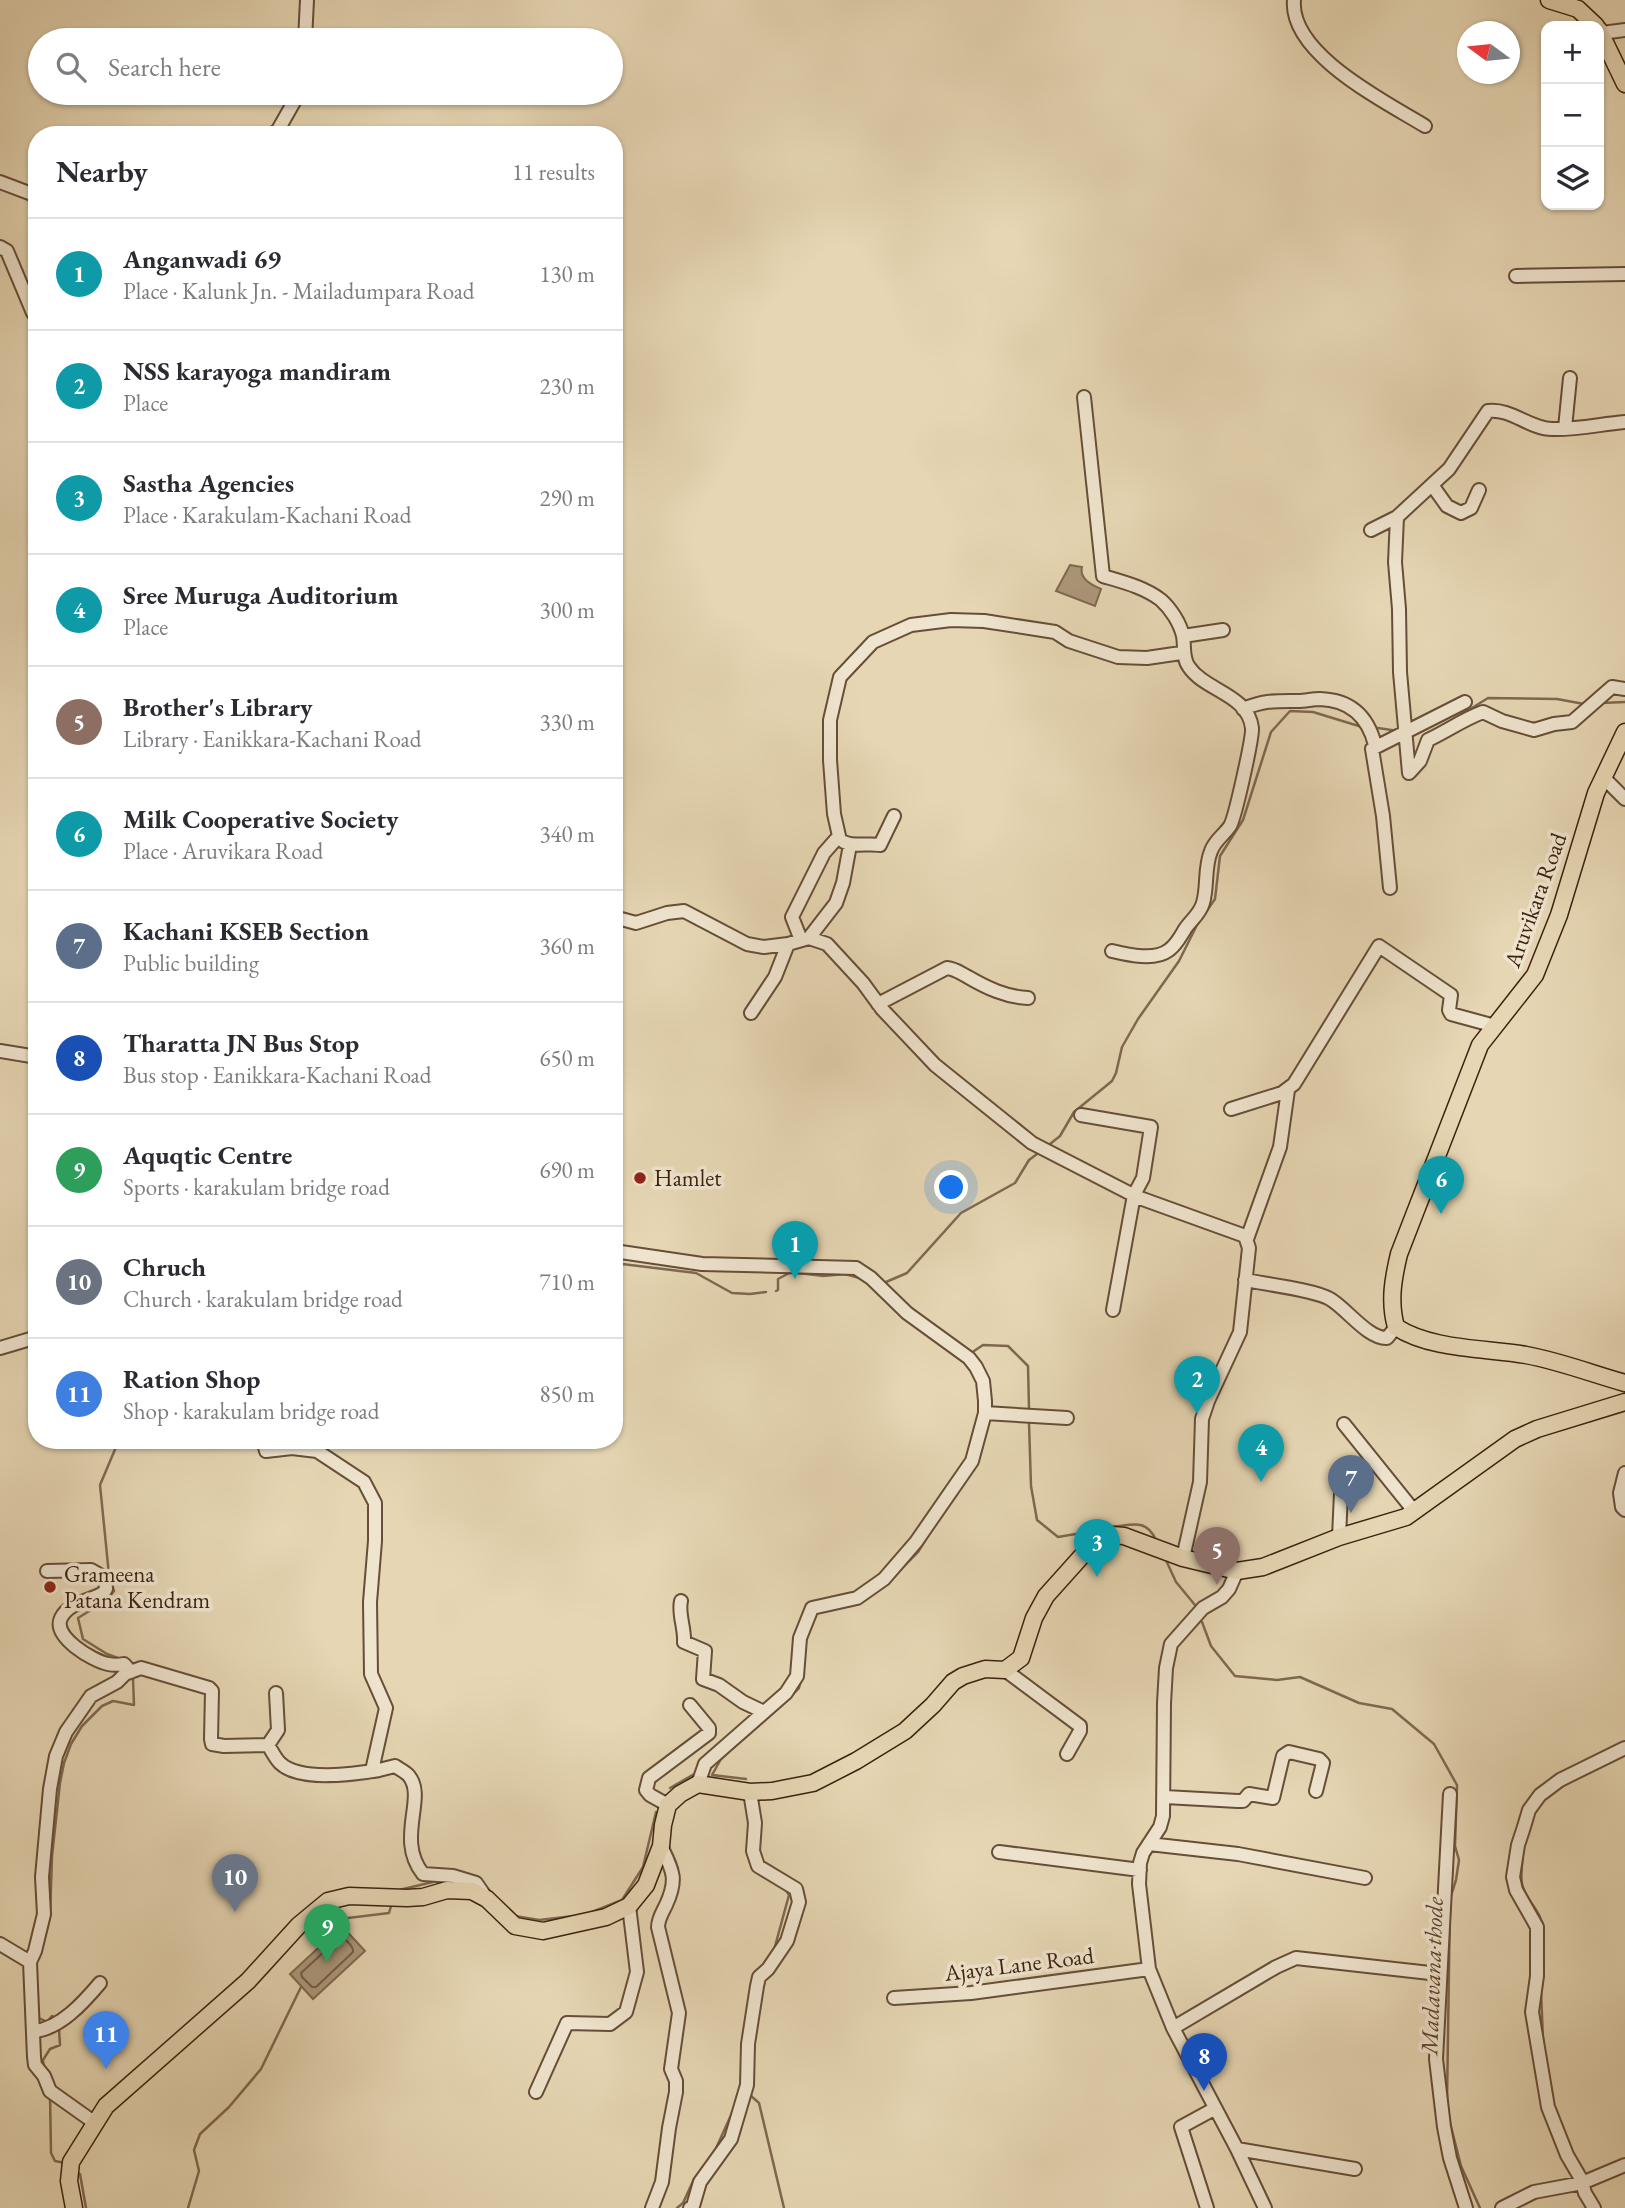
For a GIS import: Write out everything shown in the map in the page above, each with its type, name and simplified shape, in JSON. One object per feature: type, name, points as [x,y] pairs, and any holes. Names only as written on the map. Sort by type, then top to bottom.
[{"type":"main road","points":[[1549,0],[1578,9],[1590,21]]},
{"type":"main road","points":[[1604,40],[1625,84]]},
{"type":"main road","name":"Aruvikara Road","points":[[1396,1327],[1392,1314],[1392,1297],[1399,1254],[1480,1045],[1535,975],[1559,915],[1596,793],[1625,732]]},
{"type":"main road","points":[[1396,1327],[1408,1334],[1430,1340],[1529,1356],[1625,1383]]},
{"type":"main road","points":[[74,2208],[70,2167],[106,2106],[248,1981],[299,1925],[328,1901],[349,1896],[423,1897],[447,1890],[472,1891],[487,1899],[515,1926],[543,1931],[606,1917],[629,1906],[646,1885],[661,1846],[668,1805],[680,1794],[698,1784],[750,1792],[772,1791],[813,1783],[905,1731],[953,1682],[963,1676],[985,1669],[1005,1670],[1021,1658],[1034,1618],[1046,1596],[1098,1538],[1124,1536],[1183,1558],[1237,1571],[1263,1567],[1339,1536],[1406,1517],[1515,1439],[1537,1429],[1625,1402]]},
{"type":"street","points":[[306,28],[307,0]]},
{"type":"street","points":[[1294,0],[1297,19],[1304,35],[1327,62],[1354,83],[1425,126]]},
{"type":"street","points":[[1604,30],[1625,30]]},
{"type":"street","points":[[280,126],[292,105]]},
{"type":"street","points":[[0,182],[28,193]]},
{"type":"street","points":[[0,247],[7,251],[28,301]]},
{"type":"street","points":[[1516,276],[1625,274]]},
{"type":"street","points":[[1565,428],[1570,378]]},
{"type":"street","points":[[1084,397],[1102,576],[1144,589],[1163,602],[1178,621],[1183,636],[1186,664],[1205,683],[1231,696],[1243,709],[1252,730],[1236,810],[1230,826],[1215,842],[1209,854],[1205,892],[1199,912],[1186,927],[1179,941],[1162,955],[1132,955],[1112,951]]},
{"type":"street","points":[[1371,530],[1396,517],[1449,469],[1489,411],[1501,411],[1541,428],[1625,422]]},
{"type":"street","points":[[1432,485],[1447,506],[1461,513],[1471,508],[1479,490]]},
{"type":"street","points":[[1396,517],[1395,562],[1409,773],[1420,761],[1428,740],[1483,712],[1502,721],[1534,730],[1572,722],[1612,687],[1625,689]]},
{"type":"street","points":[[894,816],[880,845],[850,845],[845,844],[839,836],[834,814],[830,760],[831,720],[840,677],[873,642],[911,625],[973,620],[1055,632],[1069,641],[1118,657],[1147,658],[1181,653],[1184,650]]},
{"type":"street","points":[[1183,636],[1223,630]]},
{"type":"street","points":[[1243,709],[1262,701],[1278,699],[1334,701],[1363,716],[1370,727],[1375,745]]},
{"type":"street","points":[[1391,888],[1383,816],[1371,751],[1375,745],[1465,702]]},
{"type":"street","points":[[1603,777],[1625,799]]},
{"type":"street","points":[[805,939],[792,917],[824,853],[839,836]]},
{"type":"street","points":[[805,939],[836,903],[843,883],[850,845]]},
{"type":"street","points":[[623,919],[636,923],[667,913],[684,911],[747,944],[764,947],[805,939],[827,944],[935,1065],[1032,1143],[1134,1195],[1242,1234],[1247,1239],[1250,1248],[1240,1332],[1202,1419],[1200,1482],[1183,1558]]},
{"type":"street","points":[[751,1013],[775,977],[788,944]]},
{"type":"street","points":[[1247,1239],[1280,1147],[1288,1090],[1379,946],[1451,994],[1451,1014],[1495,1026]]},
{"type":"street","points":[[878,1004],[947,968],[955,969],[1011,997],[1028,998]]},
{"type":"street","points":[[0,1051],[28,1056]]},
{"type":"street","points":[[1231,1109],[1288,1090]]},
{"type":"street","points":[[1081,1115],[1151,1127],[1143,1178],[1134,1195],[1113,1310]]},
{"type":"street","points":[[623,1252],[702,1264],[856,1268],[907,1313],[969,1358],[983,1381],[985,1413],[972,1461],[916,1542],[884,1579],[857,1598],[812,1608],[800,1638],[797,1676],[786,1693],[705,1764],[698,1784]]},
{"type":"street","points":[[1245,1280],[1326,1297],[1371,1333],[1382,1338],[1387,1338],[1396,1327]]},
{"type":"street","points":[[0,1348],[28,1340]]},
{"type":"street","points":[[985,1413],[1067,1418]]},
{"type":"street","points":[[1344,1424],[1414,1511]]},
{"type":"street","points":[[265,1449],[283,1449]]},
{"type":"street","points":[[300,1449],[317,1451],[363,1482],[375,1503],[370,1602],[371,1674],[386,1708],[386,1718],[373,1766],[379,1770]]},
{"type":"street","points":[[1625,1473],[1620,1498],[1625,1510]]},
{"type":"street","points":[[1339,1536],[1341,1493]]},
{"type":"street","points":[[47,1571],[91,1570],[105,1578],[106,1589],[103,1593],[69,1609],[61,1619],[60,1629],[68,1640],[85,1653],[108,1664],[124,1664],[131,1672]]},
{"type":"street","points":[[1237,1571],[1229,1589],[1203,1608],[1171,1644],[1166,1668],[1164,1703],[1165,1797],[1160,1827],[1143,1853],[1139,1884],[1149,1969],[1173,2028],[1265,2208]]},
{"type":"street","points":[[681,1601],[679,1609],[685,1631],[684,1642],[705,1651],[703,1679],[719,1685],[743,1702],[764,1712]]},
{"type":"street","points":[[95,2123],[50,2091],[44,2076],[35,2065],[31,2013],[32,1957],[44,1914],[42,1877],[47,1816],[56,1756],[66,1732],[91,1696],[141,1668],[212,1691],[212,1744],[268,1745]]},
{"type":"street","points":[[1005,1670],[1080,1726],[1080,1731],[1067,1754]]},
{"type":"street","points":[[268,1745],[278,1730],[276,1693]]},
{"type":"street","points":[[668,1805],[650,1795],[646,1785],[653,1774],[709,1733],[709,1728],[690,1705]]},
{"type":"street","points":[[268,1745],[281,1765],[293,1771],[343,1776],[395,1766],[409,1775],[414,1786],[411,1844],[414,1863],[423,1874],[453,1876],[475,1883],[487,1899]]},
{"type":"street","points":[[1594,2208],[1548,2107],[1532,2012],[1537,1976],[1536,1927],[1516,1890],[1513,1877],[1529,1810],[1540,1795],[1560,1780],[1625,1748]]},
{"type":"street","points":[[1165,1797],[1243,1801],[1249,1794],[1273,1798],[1283,1756],[1289,1752],[1324,1763],[1316,1791]]},
{"type":"street","points":[[690,2208],[700,2182],[731,2139],[747,2085],[748,2043],[760,1978],[787,1941],[799,1902],[796,1889],[758,1866],[752,1851],[755,1823],[750,1792]]},
{"type":"street","points":[[1450,1794],[1436,2059],[1448,2148],[1466,2208]]},
{"type":"street","points":[[1149,1844],[1238,1854],[1365,1878]]},
{"type":"street","points":[[652,2208],[662,2182],[676,2092],[677,2081],[671,2069],[679,2013],[658,1927],[671,1895],[674,1872],[661,1846]]},
{"type":"street","points":[[999,1853],[1140,1870]]},
{"type":"street","points":[[536,2092],[567,2023],[610,2024],[626,2012],[637,1972],[629,1906]]},
{"type":"street","points":[[0,1944],[32,1957]]},
{"type":"street","points":[[1173,2028],[1296,1958],[1439,1974]]},
{"type":"street","name":"Ajaya Lane Road","points":[[894,1998],[971,1993],[1149,1969]]},
{"type":"street","points":[[34,2031],[44,2030],[83,2003],[100,1983]]},
{"type":"street","points":[[1207,2208],[1181,2127],[1214,2109]]},
{"type":"street","points":[[1237,2149],[1355,2169]]},
{"type":"street","points":[[1502,2208],[1534,2192],[1582,2183],[1625,2165]]},
{"type":"water","points":[[1070,565],[1082,567],[1084,578],[1101,589],[1095,606],[1056,591]]},
{"type":"water","points":[[342,1926],[365,1951],[313,1999],[290,1974]]},
{"type":"waterway","points":[[1448,723],[1488,698],[1557,699],[1584,704]]},
{"type":"waterway","points":[[1601,703],[1625,702]]},
{"type":"waterway","points":[[1050,1144],[1060,1136],[1074,1112],[1112,1081],[1122,1047],[1138,1019],[1179,961],[1197,925],[1215,899],[1220,856],[1243,820],[1271,732],[1290,711],[1313,712],[1362,727]]},
{"type":"waterway","points":[[1378,728],[1398,731]]},
{"type":"waterway","points":[[886,1282],[907,1273],[961,1213],[1015,1183],[1029,1160],[1037,1154]]},
{"type":"waterway","points":[[623,1264],[696,1273],[732,1293],[766,1292]]},
{"type":"waterway","points":[[776,1291],[778,1279],[791,1272],[823,1276],[845,1274],[863,1279]]},
{"type":"waterway","points":[[974,1351],[983,1345],[1008,1346],[1028,1366],[1029,1408]]},
{"type":"waterway","points":[[1029,1423],[1031,1486],[1037,1520],[1058,1537],[1105,1529]]},
{"type":"waterway","points":[[109,1575],[100,1485],[115,1449]]},
{"type":"waterway","points":[[895,1575],[918,1552],[936,1523]]},
{"type":"waterway","points":[[1111,1527],[1138,1524],[1148,1528],[1156,1540]]},
{"type":"waterway","points":[[1165,1558],[1176,1582],[1195,1605]]},
{"type":"waterway","points":[[111,1581],[114,1591],[107,1600],[78,1618],[83,1639],[107,1654],[123,1660]]},
{"type":"waterway","points":[[1202,1622],[1211,1646],[1235,1676],[1277,1680],[1300,1677],[1359,1703],[1392,1709],[1434,1744],[1457,1785],[1455,1846],[1459,1860],[1451,1896]]},
{"type":"waterway","points":[[41,1952],[50,1917],[52,1856],[64,1763],[82,1726],[102,1706],[113,1701],[134,1705],[133,1679]]},
{"type":"waterway","points":[[793,1694],[799,1688],[801,1679]]},
{"type":"waterway","points":[[730,1750],[712,1775],[746,1779]]},
{"type":"waterway","points":[[670,1788],[696,1773]]},
{"type":"waterway","points":[[587,1914],[622,1900],[643,1867],[656,1812]]},
{"type":"waterway","points":[[1523,1850],[1522,1884],[1540,1917],[1543,1929]]},
{"type":"waterway","points":[[399,1890],[437,1881]]},
{"type":"waterway","points":[[774,1950],[789,1895],[786,1890]]},
{"type":"waterway","name":"Madavana thode","points":[[1447,2102],[1450,1902]]},
{"type":"waterway","points":[[339,1929],[348,1918],[389,1913],[392,1903]]},
{"type":"waterway","points":[[515,1916],[539,1920],[574,1916]]},
{"type":"waterway","points":[[188,2208],[199,2171],[194,2150],[200,2134],[229,2107],[261,2069],[301,1987]]},
{"type":"waterway","points":[[1541,1991],[1543,2040]]},
{"type":"waterway","points":[[38,2010],[39,2018],[47,2022],[52,2016],[57,2019]]},
{"type":"waterway","points":[[44,2069],[43,2060],[50,2049],[60,2045],[59,2029]]},
{"type":"waterway","points":[[50,2095],[51,2153],[55,2161],[65,2163]]},
{"type":"waterway","points":[[750,2095],[759,2103],[784,2208]]},
{"type":"waterway","points":[[713,2155],[732,2113]]},
{"type":"waterway","name":"Madavana thode","points":[[1449,2119],[1461,2166],[1480,2208]]},
{"type":"waterway","points":[[677,2208],[683,2203],[694,2179],[705,2166]]},
{"type":"waterway","points":[[76,2172],[80,2174],[86,2208]]},
{"type":"place","name":"Hamlet","points":[[640,1178]]},
{"type":"place","name":"Milk Cooperative Society","points":[[1441,1214]]},
{"type":"place","name":"Anganwadi 69","points":[[795,1279]]},
{"type":"place","name":"NSS karayoga mandiram","points":[[1197,1414]]},
{"type":"place","name":"Sree Muruga Auditorium","points":[[1261,1482]]},
{"type":"place","name":"Kachani KSEB Section","points":[[1351,1513]]},
{"type":"place","name":"Sastha Agencies","points":[[1097,1577]]},
{"type":"place","name":"Brother's Library","points":[[1217,1585]]},
{"type":"place","name":"Grameena Patana Kendram","points":[[50,1587]]},
{"type":"place","name":"Chruch","points":[[235,1912]]},
{"type":"place","name":"Aquqtic Centre","points":[[327,1962]]},
{"type":"place","name":"Ration Shop","points":[[106,2069]]},
{"type":"place","name":"Tharatta JN Bus Stop","points":[[1204,2091]]}]
